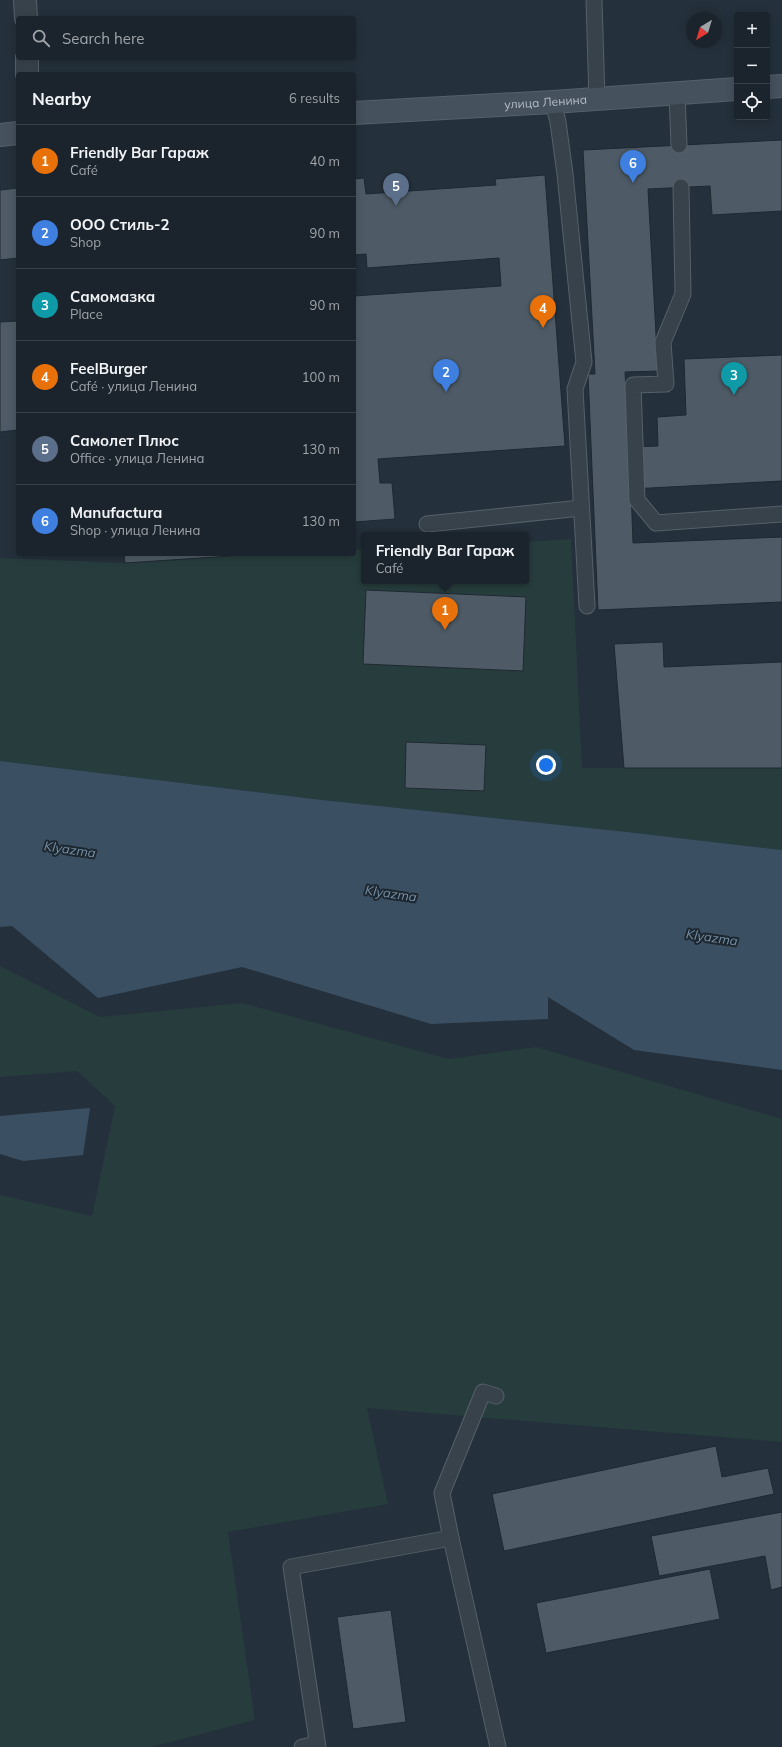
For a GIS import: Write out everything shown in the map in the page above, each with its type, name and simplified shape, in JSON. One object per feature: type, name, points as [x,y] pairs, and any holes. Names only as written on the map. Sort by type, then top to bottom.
[{"type":"main road","points":[[770,87],[782,86]]},
{"type":"main road","name":"улица Ленина","points":[[356,113],[553,102],[734,89]]},
{"type":"main road","points":[[0,135],[16,133]]},
{"type":"street","points":[[25,0],[26,16]]},
{"type":"street","points":[[27,60],[27,72]]},
{"type":"lane","points":[[594,0],[597,99]]},
{"type":"lane","points":[[676,94],[679,145]]},
{"type":"lane","points":[[553,102],[565,174],[584,362],[575,390],[587,606]]},
{"type":"lane","points":[[681,188],[683,294],[663,342],[666,384],[633,385],[637,500],[656,523],[782,514]]},
{"type":"lane","points":[[427,524],[581,508]]},
{"type":"lane","points":[[496,1396],[483,1392],[442,1493],[498,1747]]},
{"type":"lane","points":[[302,1747],[318,1745],[291,1568],[451,1538]]},
{"type":"green space","points":[[571,539],[582,768],[782,768],[782,850],[322,800],[0,761],[0,558],[125,563],[233,556],[356,556],[356,550],[361,549],[361,584],[529,584],[529,542]]},
{"type":"green space","points":[[0,966],[100,1017],[242,1003],[449,1059],[536,1047],[782,1119],[782,1442],[367,1408],[388,1504],[228,1532],[255,1720],[151,1747],[0,1747],[0,1195],[92,1216],[115,1106],[77,1071],[0,1077]]},
{"type":"water","name":"Klyazma","points":[[0,761],[322,800],[782,850],[782,1070],[634,1050],[548,997],[548,1019],[431,1024],[242,967],[98,998],[12,926],[0,927]]},
{"type":"water","points":[[90,1108],[83,1155],[23,1161],[0,1154],[0,1116]]},
{"type":"building","points":[[782,140],[782,211],[712,215],[710,186],[648,189],[658,371],[625,372],[629,447],[658,446],[657,417],[686,415],[684,359],[782,355],[782,481],[631,489],[633,543],[782,537],[782,602],[598,610],[588,374],[595,374],[583,150]]},
{"type":"building","points":[[545,175],[565,446],[378,459],[380,483],[392,483],[395,519],[356,522],[356,296],[501,286],[499,258],[367,268],[366,254],[356,255],[356,179],[364,178],[366,194],[496,185],[495,179]]},
{"type":"building","points":[[16,188],[16,258],[0,260],[0,190]]},
{"type":"building","points":[[16,321],[16,430],[0,432],[0,322]]},
{"type":"building","points":[[124,556],[231,556],[125,563]]},
{"type":"building","points":[[366,590],[526,597],[523,671],[363,664]]},
{"type":"building","points":[[663,642],[664,667],[782,662],[782,768],[624,768],[614,644]]},
{"type":"building","points":[[406,742],[486,745],[484,791],[405,788]]},
{"type":"building","points":[[716,1446],[722,1477],[768,1468],[774,1494],[504,1551],[492,1494]]},
{"type":"building","points":[[782,1512],[782,1587],[771,1590],[765,1556],[659,1576],[651,1536]]},
{"type":"building","points":[[710,1569],[720,1619],[546,1653],[536,1603]]},
{"type":"building","points":[[391,1610],[406,1722],[353,1729],[337,1617]]},
{"type":"place","name":"Manufactura","points":[[633,183]]},
{"type":"place","name":"Самолет Плюс","points":[[396,206]]},
{"type":"place","name":"FeelBurger","points":[[543,328]]},
{"type":"place","name":"ООО Стиль-2","points":[[446,392]]},
{"type":"place","name":"Самомазка","points":[[734,395]]},
{"type":"place","name":"Friendly Bar Гараж","points":[[445,630]]}]
